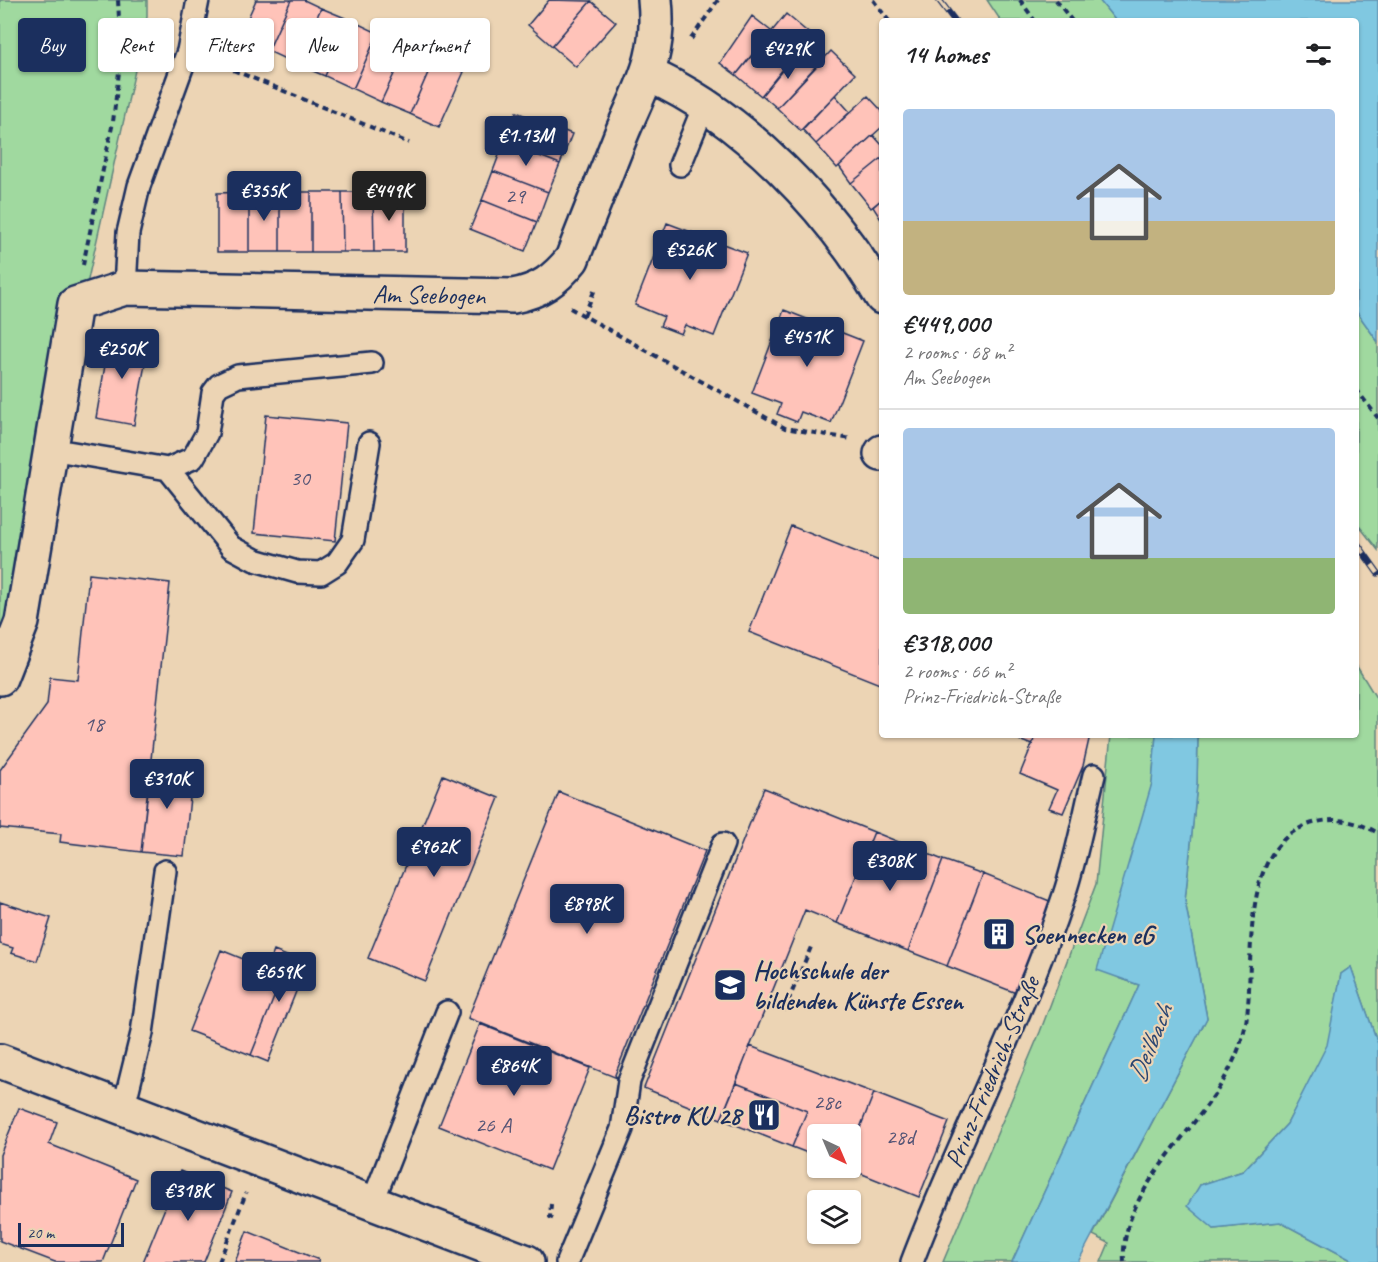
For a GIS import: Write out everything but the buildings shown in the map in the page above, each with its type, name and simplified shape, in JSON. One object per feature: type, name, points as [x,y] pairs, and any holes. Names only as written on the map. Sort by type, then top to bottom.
[{"type":"street","name":"Am Seebogen","points":[[75,304],[124,288],[513,296],[532,292],[559,275],[572,258],[632,108],[649,75],[658,25],[655,0]]},
{"type":"street","points":[[649,75],[680,88],[708,106],[780,168],[825,214],[863,265],[879,292]]},
{"type":"street","points":[[0,678],[21,622],[75,304]]},
{"type":"street","points":[[0,1061],[373,1201],[527,1262]]},
{"type":"lane","points":[[194,18],[198,0]]},
{"type":"lane","points":[[124,288],[128,233],[139,186],[186,57]]},
{"type":"lane","points":[[680,165],[699,118],[708,106]]},
{"type":"lane","points":[[50,449],[168,469],[193,458],[207,433],[213,393],[219,385],[238,376],[372,363]]},
{"type":"lane","points":[[168,469],[231,547],[255,560],[297,572],[321,573],[337,562],[353,540],[369,442]]},
{"type":"lane","name":"Prinz-Friedrich-Straße","points":[[912,1262],[1014,1026],[1065,894],[1094,775]]},
{"type":"lane","points":[[567,1262],[622,1129],[629,1081],[723,844]]},
{"type":"lane","points":[[123,1106],[142,1033],[165,871]]},
{"type":"lane","points":[[373,1201],[447,1012]]},
{"type":"path","points":[[75,304],[113,122],[121,55],[118,0]]},
{"type":"path","points":[[873,0],[887,18]]},
{"type":"path","points":[[1020,0],[1033,18]]},
{"type":"path","points":[[1056,0],[1070,18]]},
{"type":"path","points":[[238,72],[409,143]]},
{"type":"path","points":[[575,311],[785,428],[849,438],[879,452]]},
{"type":"path","points":[[1359,393],[1378,418]]},
{"type":"path","points":[[1124,1262],[1124,1242],[1143,1192],[1211,1101],[1240,1046],[1248,1001],[1252,915],[1260,883],[1273,854],[1294,833],[1306,825],[1320,822],[1356,822],[1378,833]]},
{"type":"path","points":[[784,1011],[811,947]]},
{"type":"path","points":[[219,1262],[259,1160]]},
{"type":"path","points":[[552,1204],[550,1217],[558,1221]]},
{"type":"green space","points":[[0,0],[147,0],[147,18],[98,18],[98,72],[135,72],[0,671]]},
{"type":"green space","points":[[987,0],[1099,0],[1114,18],[999,18]]},
{"type":"green space","points":[[1359,315],[1378,342],[1378,550],[1359,526]]},
{"type":"green space","points":[[1359,670],[1378,701],[1378,1044],[1351,967],[1341,974],[1328,1045],[1287,1124],[1243,1171],[1200,1185],[1214,1229],[1280,1222],[1355,1262],[1101,1262],[1109,1243],[1093,1235],[1207,1018],[1185,901],[1197,784],[1198,738],[1359,738]]},
{"type":"green space","points":[[1111,738],[1156,738],[1152,783],[1119,978],[1139,985],[1012,1262],[943,1262],[1040,1032],[1096,884]]},
{"type":"water","points":[[1099,0],[1378,0],[1378,342],[1359,315],[1359,18],[1114,18]]},
{"type":"water","name":"Deilbach","points":[[1156,738],[1198,738],[1197,784],[1185,901],[1207,1018],[1078,1262],[1012,1262],[1139,985],[1097,970],[1152,783]]},
{"type":"water","points":[[1351,967],[1378,1044],[1378,1262],[1355,1262],[1280,1222],[1214,1229],[1187,1206],[1200,1185],[1243,1171],[1287,1124],[1327,1045],[1341,974]]},
{"type":"railway","points":[[939,0],[953,18]]},
{"type":"railway","points":[[1359,546],[1378,573]]},
{"type":"place","name":"Soennecken eG","points":[[999,934]]},
{"type":"place","name":"Hochschule der bildenden Künste Essen","points":[[730,985]]},
{"type":"place","name":"Bistro KU 28","points":[[764,1115]]}]
